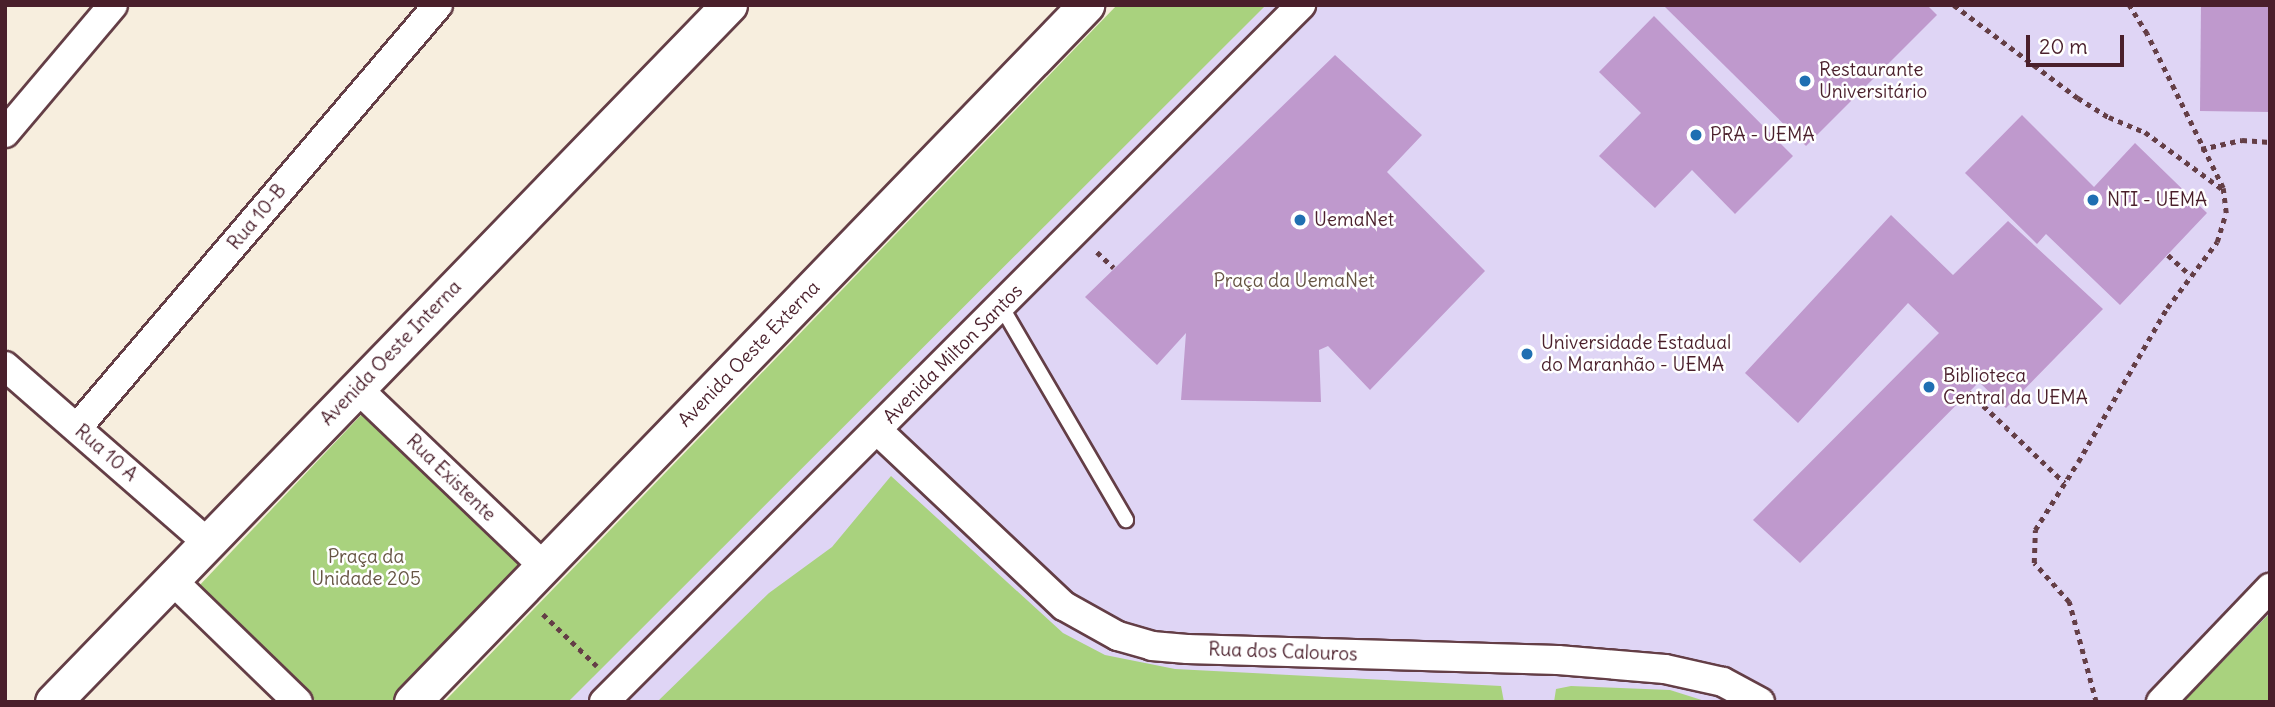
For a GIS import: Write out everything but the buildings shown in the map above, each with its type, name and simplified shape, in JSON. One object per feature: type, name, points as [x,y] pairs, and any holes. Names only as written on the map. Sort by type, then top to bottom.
[{"type":"street","points":[[5,134],[113,5]]},
{"type":"street","name":"Rua 10-B","points":[[77,428],[438,5]]},
{"type":"street","name":"Avenida Oeste Interna","points":[[53,702],[729,5]]},
{"type":"street","name":"Avenida Oeste Externa","points":[[412,702],[1086,5]]},
{"type":"street","name":"Avenida Milton Santos","points":[[604,702],[1301,5]]},
{"type":"street","name":"Rua 10 A","points":[[5,366],[207,542]]},
{"type":"street","name":"Rua Existente","points":[[357,388],[544,567]]},
{"type":"street","name":"Rua dos Calouros","points":[[877,430],[1064,606],[1118,636],[1153,646],[1187,649],[1558,660],[1665,669],[1723,682],[1760,702]]},
{"type":"street","points":[[172,580],[298,702]]},
{"type":"street","points":[[2161,702],[2270,589]]},
{"type":"lane","points":[[1001,306],[1125,520]]},
{"type":"path","points":[[1954,5],[2078,98],[2109,117],[2145,132],[2223,189]]},
{"type":"path","points":[[2096,702],[2069,602],[2034,563],[2035,530],[2167,307],[2217,242],[2226,212],[2223,189],[2201,149],[2147,34],[2129,5]]},
{"type":"path","points":[[2201,149],[2242,140],[2270,142]]},
{"type":"path","points":[[2168,254],[2190,275]]},
{"type":"path","points":[[1969,392],[2065,483]]},
{"type":"path","points":[[519,592],[604,674]]},
{"type":"shaded area","name":"Universidade Estadual do Maranhão - UEMA","points":[[1118,5],[2270,5],[2270,702],[449,702]]},
{"type":"green space","points":[[1117,5],[1266,5],[568,702],[444,702]]},
{"type":"green space","name":"Praça da Unidade 205","points":[[363,413],[522,564],[391,702],[317,702],[197,588]]},
{"type":"green space","points":[[891,476],[1063,633],[1105,655],[1175,669],[1501,686],[1504,702],[657,702],[769,593],[832,547]]},
{"type":"green space","points":[[2270,613],[2270,702],[2183,702]]},
{"type":"green space","points":[[1571,686],[1670,690],[1708,702],[1554,702],[1556,689]]},
{"type":"place","name":"Restaurante Universitário","points":[[1805,81]]},
{"type":"place","name":"PRA - UEMA","points":[[1696,135]]},
{"type":"place","name":"NTI - UEMA","points":[[2093,200]]},
{"type":"place","name":"UemaNet","points":[[1300,220]]},
{"type":"place","name":"Universidade Estadual do Maranhão - UEMA","points":[[1527,354]]},
{"type":"place","name":"Biblioteca Central da UEMA","points":[[1929,387]]},
{"type":"park label","name":"Praça da UemaNet","points":[[1294,281]]}]
